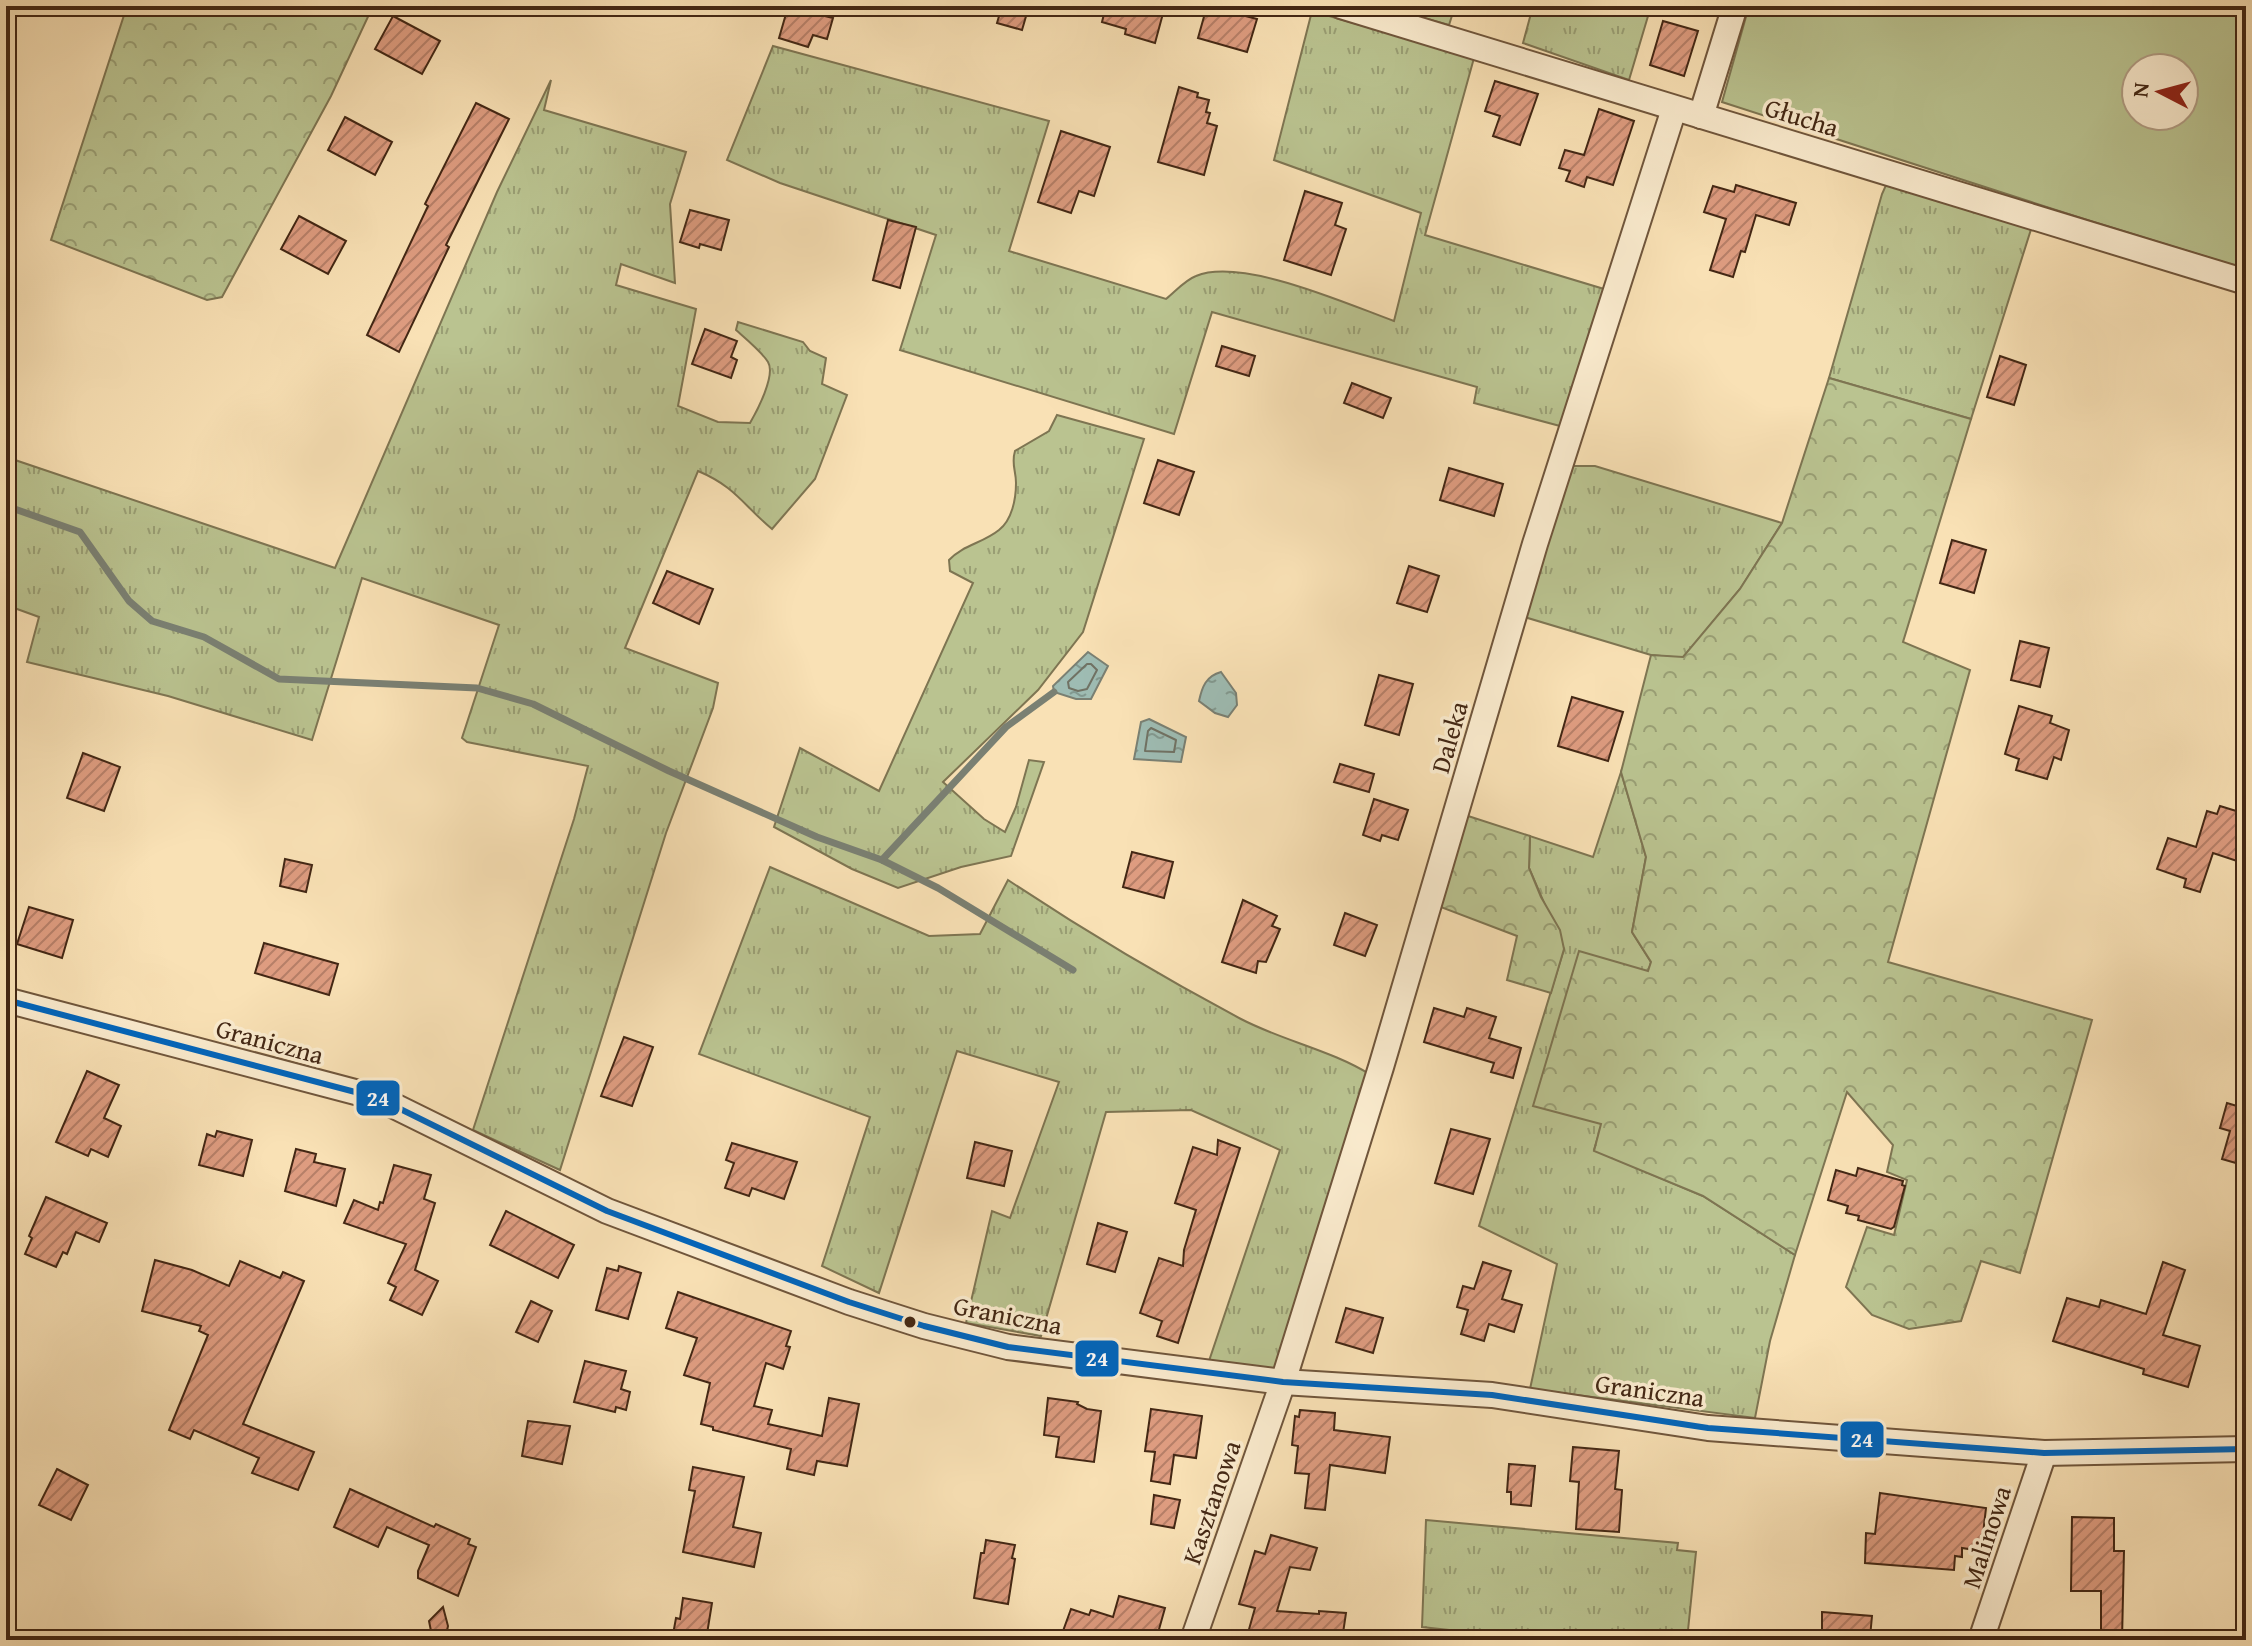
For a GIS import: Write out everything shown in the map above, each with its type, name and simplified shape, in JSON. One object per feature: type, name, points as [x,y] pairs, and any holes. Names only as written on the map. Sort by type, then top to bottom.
[{"type":"street","name":"Głucha","points":[[1341,6],[2246,282]]},
{"type":"street","points":[[1701,116],[1735,6]]},
{"type":"street","name":"Daleka","points":[[1283,1382],[1381,1067],[1535,544],[1674,109]]},
{"type":"street","name":"Graniczna","points":[[6,1000],[378,1098],[607,1211],[849,1302],[924,1326],[1008,1347],[1283,1382],[1492,1395],[1708,1428],[2044,1453],[2246,1449]]},
{"type":"street","name":"Kasztanowa","points":[[1193,1640],[1283,1382]]},
{"type":"street","name":"Malinowa","points":[[1981,1640],[2044,1453]]},
{"type":"green space","points":[[127,6],[373,6],[331,96],[222,297],[207,300],[51,240]]},
{"type":"green space","points":[[1381,6],[1455,6],[1449,25]]},
{"type":"green space","points":[[1533,6],[1651,6],[1629,80],[1523,43]]},
{"type":"green space","points":[[1749,6],[2246,6],[2246,269],[1722,102]]},
{"type":"green space","points":[[1312,11],[1474,58],[1425,235],[1604,289],[1560,426],[1474,403],[1477,387],[1212,312],[1174,434],[900,350],[936,235],[780,183],[727,160],[773,46],[1049,121],[1009,251],[1166,299],[1196,276],[1216,272],[1266,277],[1323,294],[1394,321],[1421,213],[1274,160]]},
{"type":"green space","points":[[551,80],[544,110],[686,152],[670,204],[675,283],[621,264],[616,285],[696,309],[678,406],[718,422],[750,423],[765,393],[770,368],[762,354],[736,330],[738,322],[803,342],[810,351],[826,358],[822,384],[847,395],[815,479],[772,529],[730,490],[698,471],[625,648],[718,683],[713,708],[666,833],[560,1170],[473,1130],[574,819],[588,766],[467,742],[462,738],[499,625],[362,578],[312,740],[168,696],[27,662],[39,617],[6,605],[6,457],[335,568],[497,192]]},
{"type":"green space","points":[[1891,174],[2033,223],[1971,419],[1829,378],[1882,194]]},
{"type":"green space","points":[[1829,378],[1971,419],[1903,642],[1970,670],[1888,962],[2092,1020],[2020,1273],[1981,1261],[1961,1321],[1909,1329],[1872,1315],[1846,1287],[1867,1227],[1894,1235],[1907,1180],[1887,1172],[1893,1145],[1847,1092],[1795,1255],[1703,1196],[1594,1151],[1601,1124],[1533,1106],[1579,951],[1648,971],[1651,962],[1632,932],[1646,857],[1621,772],[1651,655],[1683,657],[1740,589],[1782,523]]},
{"type":"green space","points":[[1057,415],[1144,439],[1083,632],[1038,690],[943,782],[984,819],[1005,832],[1016,807],[1029,760],[1044,762],[1011,856],[961,867],[898,888],[852,869],[774,827],[800,748],[879,791],[973,583],[950,571],[949,560],[1003,526],[1010,515],[1015,496],[1015,451],[1049,431]]},
{"type":"green space","points":[[1572,466],[1595,466],[1782,523],[1740,589],[1683,658],[1651,655],[1521,616]]},
{"type":"green space","points":[[1621,772],[1646,857],[1632,932],[1651,962],[1594,1150],[1703,1196],[1795,1255],[1770,1341],[1755,1418],[1530,1389],[1557,1264],[1479,1226],[1564,949],[1529,868],[1530,836],[1593,857]]},
{"type":"green space","points":[[1465,815],[1530,836],[1529,868],[1560,930],[1564,949],[1551,993],[1507,980],[1517,936],[1438,906]]},
{"type":"green space","points":[[770,867],[929,936],[980,934],[1008,880],[1123,952],[1241,1019],[1340,1059],[1371,1075],[1274,1372],[1209,1361],[1280,1150],[1191,1110],[1106,1112],[1041,1336],[966,1323],[992,1211],[1010,1218],[1059,1082],[957,1051],[879,1293],[822,1266],[870,1117],[699,1054]]},
{"type":"green space","points":[[1426,1520],[1678,1543],[1677,1550],[1696,1552],[1687,1640],[1540,1640],[1422,1627]]},
{"type":"water","points":[[1088,652],[1108,666],[1091,699],[1076,699],[1054,692],[1053,686]]},
{"type":"water","points":[[1221,672],[1236,693],[1237,705],[1228,717],[1215,713],[1199,701],[1206,683]]},
{"type":"water","points":[[1149,719],[1186,737],[1181,762],[1134,759],[1141,722]]},
{"type":"building","points":[[1002,6],[1029,6],[1022,30],[997,23]]},
{"type":"building","points":[[1106,6],[1165,6],[1155,43],[1125,34],[1126,29],[1102,22]]},
{"type":"building","points":[[1207,6],[1257,19],[1247,52],[1198,38]]},
{"type":"building","points":[[788,7],[833,18],[827,39],[813,35],[808,47],[779,38]]},
{"type":"building","points":[[393,16],[440,41],[422,74],[375,49]]},
{"type":"building","points":[[1663,21],[1698,31],[1684,76],[1650,65]]},
{"type":"building","points":[[1495,81],[1538,94],[1520,145],[1493,136],[1500,116],[1485,111]]},
{"type":"building","points":[[1179,87],[1209,100],[1207,123],[1217,126],[1204,175],[1158,162]]},
{"type":"building","points":[[476,103],[509,119],[446,245],[449,247],[399,352],[367,335],[428,206],[425,204]]},
{"type":"building","points":[[1599,109],[1634,121],[1613,185],[1587,177],[1584,187],[1566,181],[1570,171],[1559,168],[1565,150],[1584,155]]},
{"type":"building","points":[[345,117],[392,142],[375,175],[328,150]]},
{"type":"building","points":[[1061,131],[1110,147],[1094,196],[1079,191],[1071,213],[1038,202]]},
{"type":"building","points":[[1736,185],[1796,203],[1789,225],[1756,215],[1745,252],[1741,251],[1733,277],[1710,270],[1726,219],[1704,212],[1713,186],[1734,192]]},
{"type":"building","points":[[1305,191],[1342,203],[1335,225],[1346,229],[1331,275],[1284,260]]},
{"type":"building","points":[[690,210],[729,220],[721,250],[680,242]]},
{"type":"building","points":[[299,216],[346,241],[328,274],[281,249]]},
{"type":"building","points":[[888,220],[916,227],[900,288],[873,280]]},
{"type":"building","points":[[705,329],[737,341],[731,357],[737,360],[731,378],[692,364]]},
{"type":"building","points":[[1222,346],[1255,356],[1249,376],[1216,366]]},
{"type":"building","points":[[2000,356],[2026,365],[2014,405],[1987,397]]},
{"type":"building","points":[[1352,383],[1391,398],[1383,418],[1344,403]]},
{"type":"building","points":[[1158,460],[1194,472],[1179,515],[1144,503]]},
{"type":"building","points":[[1449,468],[1503,484],[1494,516],[1440,500]]},
{"type":"building","points":[[1952,540],[1986,550],[1974,593],[1940,583]]},
{"type":"building","points":[[1409,566],[1439,576],[1427,612],[1397,603]]},
{"type":"building","points":[[667,571],[713,589],[699,624],[653,603]]},
{"type":"building","points":[[2020,641],[2049,648],[2040,687],[2011,680]]},
{"type":"building","points":[[1379,675],[1413,684],[1399,735],[1365,725]]},
{"type":"building","points":[[1572,697],[1623,712],[1608,761],[1558,746]]},
{"type":"building","points":[[2019,706],[2052,716],[2050,723],[2069,730],[2061,760],[2054,757],[2047,779],[2016,770],[2019,759],[2005,754]]},
{"type":"building","points":[[83,753],[120,767],[104,811],[67,798]]},
{"type":"building","points":[[1340,764],[1374,774],[1369,792],[1334,782]]},
{"type":"building","points":[[1374,799],[1408,810],[1398,840],[1382,835],[1380,841],[1363,835]]},
{"type":"building","points":[[2220,806],[2246,814],[2246,842],[2240,862],[2213,853],[2200,892],[2184,887],[2186,879],[2157,869],[2168,838],[2196,847],[2207,811],[2217,814]]},
{"type":"building","points":[[1132,852],[1173,862],[1164,898],[1123,887]]},
{"type":"building","points":[[285,859],[312,865],[306,892],[280,886]]},
{"type":"building","points":[[1243,900],[1277,916],[1272,926],[1280,929],[1266,962],[1258,961],[1256,973],[1222,962]]},
{"type":"building","points":[[29,907],[73,920],[62,958],[17,944]]},
{"type":"building","points":[[1345,913],[1377,925],[1365,956],[1334,945]]},
{"type":"building","points":[[264,943],[338,964],[329,995],[255,973]]},
{"type":"building","points":[[1434,1008],[1464,1017],[1467,1008],[1496,1017],[1489,1038],[1521,1048],[1513,1078],[1491,1072],[1494,1063],[1424,1042]]},
{"type":"building","points":[[624,1037],[653,1047],[632,1106],[601,1096]]},
{"type":"building","points":[[87,1071],[119,1085],[104,1118],[121,1126],[108,1157],[91,1149],[88,1156],[56,1142]]},
{"type":"building","points":[[2241,1094],[2246,1095],[2246,1166],[2222,1159],[2230,1131],[2220,1128],[2227,1103],[2237,1106]]},
{"type":"building","points":[[1451,1129],[1490,1139],[1473,1194],[1435,1183]]},
{"type":"building","points":[[217,1131],[252,1140],[243,1176],[199,1165],[207,1134],[215,1137]]},
{"type":"building","points":[[1218,1140],[1240,1148],[1178,1343],[1157,1336],[1162,1321],[1140,1313],[1159,1258],[1183,1266],[1184,1250],[1196,1210],[1175,1203],[1193,1147],[1217,1155]]},
{"type":"building","points":[[975,1142],[1012,1151],[1004,1186],[967,1178]]},
{"type":"building","points":[[732,1143],[797,1162],[784,1199],[752,1188],[749,1196],[725,1188],[734,1163],[726,1160]]},
{"type":"building","points":[[296,1149],[316,1154],[314,1162],[345,1169],[336,1206],[285,1191]]},
{"type":"building","points":[[394,1165],[431,1175],[424,1199],[435,1203],[415,1270],[438,1281],[422,1315],[390,1300],[396,1287],[388,1283],[406,1244],[344,1223],[354,1200],[378,1210]]},
{"type":"building","points":[[1858,1168],[1903,1181],[1902,1185],[1905,1186],[1891,1229],[1858,1220],[1859,1216],[1846,1213],[1848,1206],[1828,1200],[1836,1170],[1856,1176]]},
{"type":"building","points":[[46,1197],[107,1223],[99,1242],[76,1232],[67,1254],[63,1252],[56,1267],[25,1254],[32,1238],[29,1236]]},
{"type":"building","points":[[506,1211],[574,1245],[558,1278],[490,1245]]},
{"type":"building","points":[[1098,1223],[1127,1232],[1115,1272],[1087,1264]]},
{"type":"building","points":[[155,1260],[192,1270],[229,1286],[240,1261],[280,1278],[283,1272],[304,1281],[243,1424],[314,1452],[298,1490],[252,1473],[259,1458],[194,1430],[190,1439],[169,1430],[208,1335],[199,1331],[201,1326],[142,1311]]},
{"type":"building","points":[[1483,1262],[1511,1271],[1502,1299],[1522,1305],[1514,1332],[1489,1324],[1484,1341],[1461,1334],[1468,1310],[1457,1307],[1463,1286],[1474,1289]]},
{"type":"building","points":[[2163,1262],[2185,1270],[2163,1335],[2200,1346],[2188,1387],[2143,1374],[2144,1369],[2053,1341],[2067,1298],[2099,1307],[2101,1300],[2146,1314]]},
{"type":"building","points":[[619,1266],[641,1273],[628,1319],[596,1310],[607,1268],[618,1271]]},
{"type":"building","points":[[678,1292],[791,1331],[783,1369],[766,1363],[754,1406],[772,1410],[768,1424],[822,1436],[829,1398],[859,1404],[847,1466],[817,1461],[814,1475],[787,1469],[791,1449],[713,1430],[713,1427],[701,1424],[710,1383],[684,1375],[697,1338],[666,1328]]},
{"type":"building","points":[[531,1301],[552,1311],[538,1342],[516,1332]]},
{"type":"building","points":[[1346,1308],[1383,1318],[1373,1353],[1336,1342]]},
{"type":"building","points":[[585,1361],[626,1371],[621,1389],[630,1392],[626,1410],[616,1407],[615,1412],[574,1402]]},
{"type":"building","points":[[1048,1398],[1078,1402],[1087,1409],[1101,1411],[1094,1462],[1056,1457],[1059,1437],[1044,1435]]},
{"type":"building","points":[[1151,1409],[1202,1416],[1196,1458],[1174,1455],[1170,1484],[1151,1481],[1155,1452],[1145,1451]]},
{"type":"building","points":[[1300,1410],[1335,1413],[1334,1430],[1390,1437],[1385,1473],[1330,1465],[1325,1510],[1305,1508],[1309,1474],[1295,1473],[1298,1446],[1292,1445],[1295,1416],[1299,1417]]},
{"type":"building","points":[[528,1421],[570,1426],[562,1464],[522,1456]]},
{"type":"building","points":[[1573,1447],[1619,1451],[1615,1489],[1622,1490],[1619,1532],[1576,1529],[1579,1482],[1570,1481]]},
{"type":"building","points":[[1509,1464],[1535,1466],[1531,1506],[1511,1504],[1511,1492],[1507,1492]]},
{"type":"building","points":[[693,1467],[744,1477],[733,1527],[761,1533],[754,1567],[683,1552],[695,1491],[689,1490]]},
{"type":"building","points":[[57,1469],[88,1485],[71,1520],[39,1505]]},
{"type":"building","points":[[350,1489],[434,1527],[436,1524],[470,1539],[468,1544],[476,1547],[458,1596],[418,1578],[429,1545],[387,1527],[378,1547],[334,1527]]},
{"type":"building","points":[[1880,1493],[1986,1508],[1981,1551],[1962,1548],[1962,1557],[1955,1556],[1954,1570],[1865,1563],[1866,1533],[1875,1534]]},
{"type":"building","points":[[1154,1495],[1180,1500],[1174,1528],[1151,1524]]},
{"type":"building","points":[[2072,1517],[2114,1518],[2114,1551],[2124,1551],[2122,1640],[2101,1640],[2101,1591],[2071,1591]]},
{"type":"building","points":[[1271,1535],[1317,1548],[1310,1570],[1290,1567],[1277,1611],[1346,1613],[1342,1640],[1246,1640],[1255,1608],[1239,1604],[1255,1551],[1265,1554]]},
{"type":"building","points":[[986,1540],[1015,1545],[1008,1604],[974,1598]]},
{"type":"building","points":[[1119,1596],[1165,1608],[1156,1640],[1099,1640],[1063,1631],[1071,1609],[1089,1615],[1091,1610],[1113,1617]]},
{"type":"building","points":[[683,1598],[712,1603],[706,1640],[672,1640],[676,1618],[680,1619]]},
{"type":"building","points":[[443,1607],[447,1631],[437,1635],[431,1631],[429,1621]]},
{"type":"building","points":[[1822,1612],[1872,1616],[1870,1637],[1822,1634]]},
{"type":"waterway","points":[[6,506],[80,532],[129,601],[152,621],[204,637],[279,679],[477,688],[533,704],[669,771],[817,837],[882,860],[938,888],[1073,970]]},
{"type":"waterway","points":[[882,860],[1006,727],[1054,692]]},
{"type":"transit line","name":"24","points":[[6,1000],[378,1098],[607,1211],[849,1302],[924,1326],[1008,1347],[1283,1382],[1492,1395],[1708,1428],[2044,1453],[2246,1449]]}]
